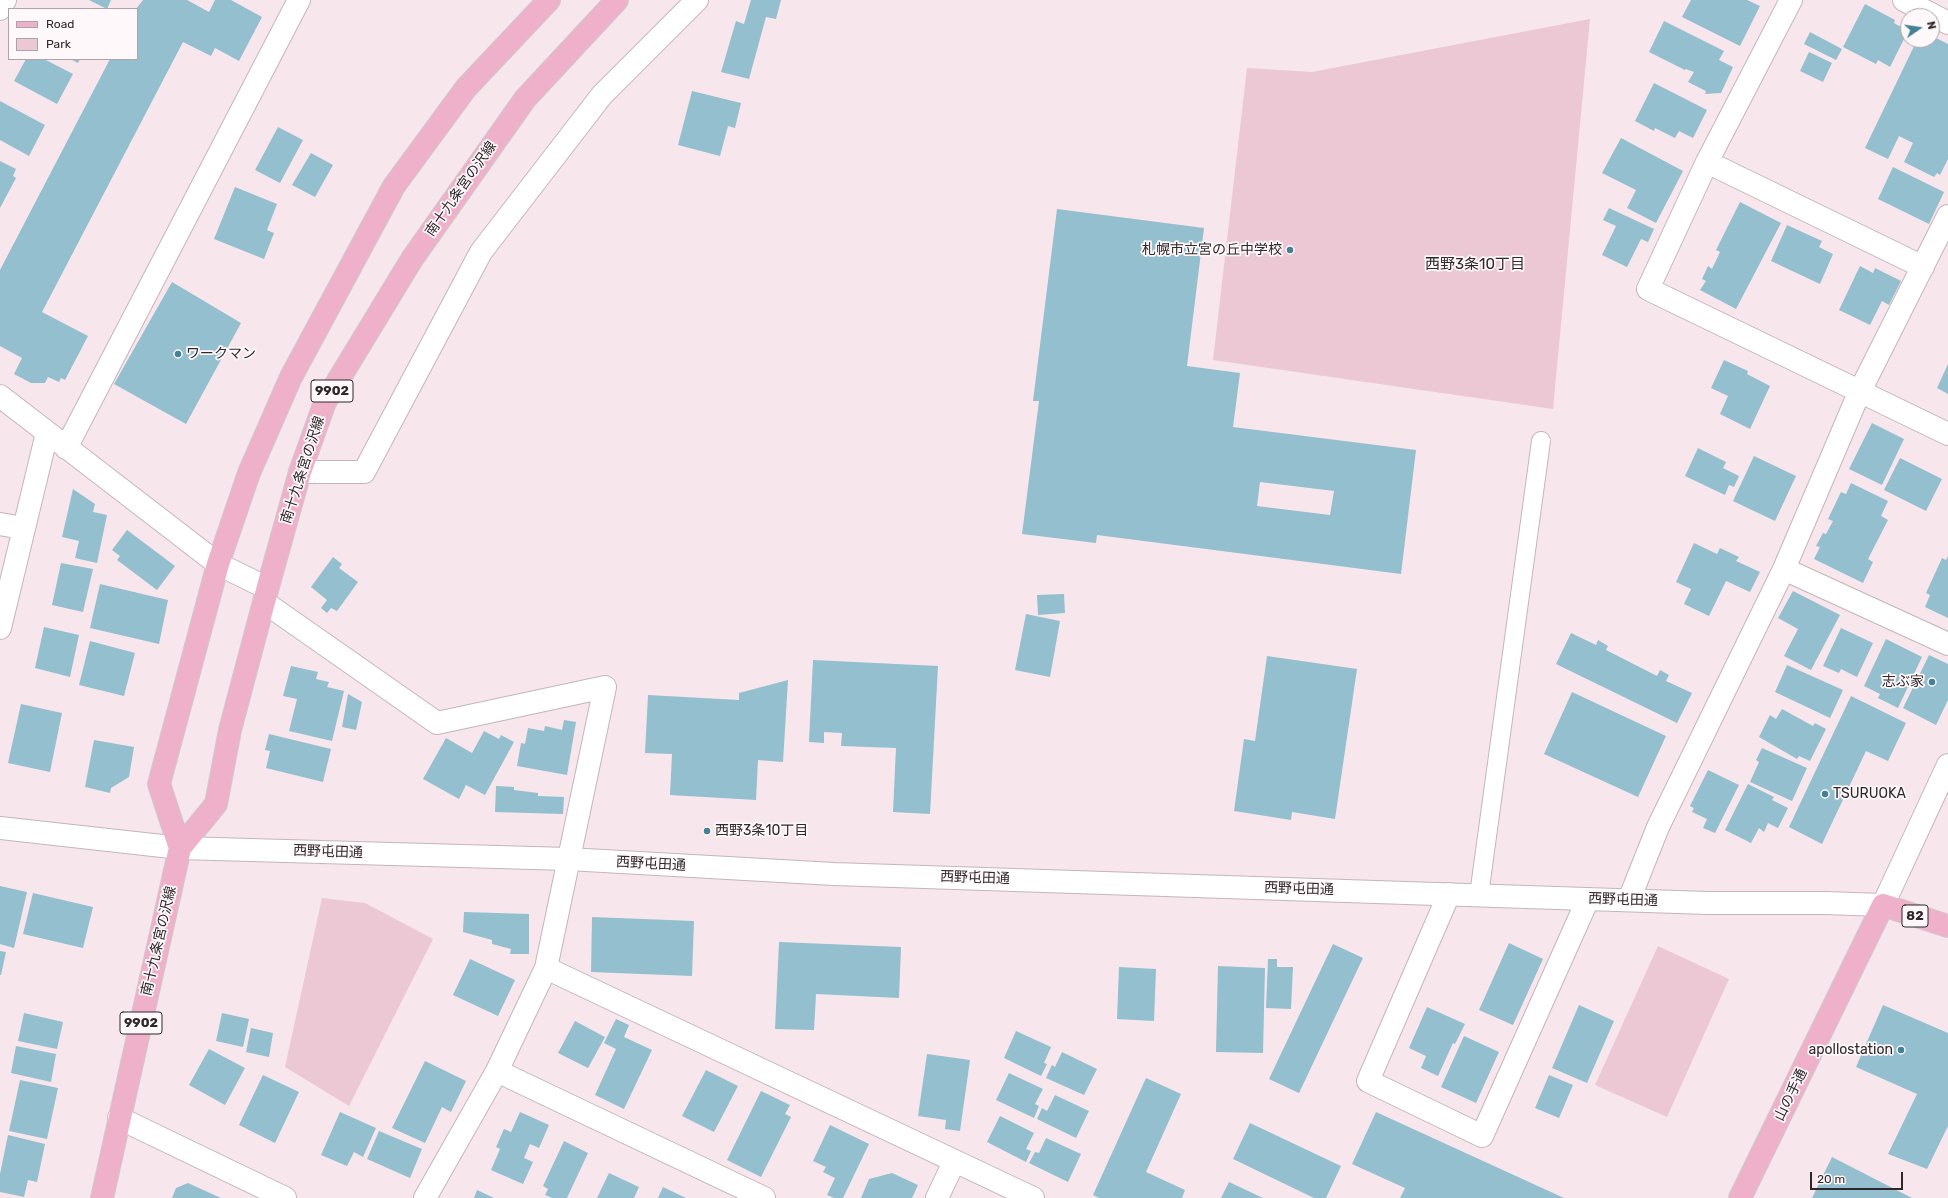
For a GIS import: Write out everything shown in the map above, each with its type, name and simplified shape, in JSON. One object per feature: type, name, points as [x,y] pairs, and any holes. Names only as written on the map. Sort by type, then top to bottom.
[{"type":"main road","name":"9902","points":[[180,848],[159,784],[218,564],[249,473],[291,377],[394,186],[466,88],[549,0]]},
{"type":"main road","name":"南十九条宮の沢線","points":[[102,1198],[180,848],[216,804],[230,730],[266,595],[300,472],[326,402],[412,259],[526,99],[617,0]]},
{"type":"main road","name":"西野屯田通","points":[[1883,905],[1948,926]]},
{"type":"main road","name":"山の手通","points":[[1740,1198],[1883,905]]},
{"type":"street","points":[[0,9],[5,0]]},
{"type":"street","points":[[66,448],[299,0]]},
{"type":"street","points":[[300,472],[364,472],[481,252],[602,95],[697,0]]},
{"type":"street","points":[[1791,0],[1708,162],[1648,289],[1859,393],[1948,434]]},
{"type":"street","points":[[1904,0],[1948,23]]},
{"type":"street","points":[[1708,162],[1923,267]]},
{"type":"street","points":[[1629,900],[1658,827],[1784,569],[1859,393],[1948,216]]},
{"type":"street","points":[[0,396],[218,564],[266,595],[437,722],[605,687],[546,968],[497,1072],[425,1198]]},
{"type":"street","points":[[0,628],[47,433]]},
{"type":"street","points":[[0,524],[23,528]]},
{"type":"street","points":[[1784,569],[1948,644]]},
{"type":"street","points":[[1883,905],[1948,765]]},
{"type":"street","name":"西野屯田通","points":[[0,828],[180,848],[568,859],[834,874],[1707,903],[1825,903],[1883,905]]},
{"type":"street","points":[[1449,894],[1368,1081],[1482,1136],[1588,899]]},
{"type":"street","points":[[546,968],[1033,1198]]},
{"type":"street","points":[[497,1072],[764,1198]]},
{"type":"street","points":[[120,1118],[285,1198]]},
{"type":"street","points":[[937,1198],[954,1162]]},
{"type":"lane","points":[[1479,895],[1541,441]]},
{"type":"green space","points":[[1590,19],[1553,409],[1213,360],[1247,68],[1312,72]]},
{"type":"green space","points":[[322,898],[365,903],[433,939],[349,1106],[285,1067]]},
{"type":"green space","points":[[1658,946],[1729,979],[1667,1117],[1595,1085]]},
{"type":"building","points":[[89,0],[111,0],[107,8]]},
{"type":"building","points":[[143,0],[187,0],[209,12],[215,0],[231,0],[262,17],[239,61],[215,48],[211,56],[183,42],[42,312],[88,336],[65,380],[61,378],[59,382],[48,377],[45,383],[31,383],[14,374],[22,358],[0,346],[0,270],[109,60],[138,60],[138,8],[137,8]]},
{"type":"building","points":[[751,0],[781,0],[776,19],[766,17],[749,79],[721,72],[736,21],[744,24]]},
{"type":"building","points":[[1691,0],[1747,0],[1760,6],[1740,46],[1682,17]]},
{"type":"building","points":[[1865,4],[1895,20],[1894,23],[1900,26],[1900,47],[1890,67],[1878,60],[1876,64],[1843,47]]},
{"type":"building","points":[[1664,21],[1724,51],[1719,60],[1733,67],[1721,93],[1705,94],[1706,91],[1688,82],[1694,72],[1685,70],[1649,52]]},
{"type":"building","points":[[1810,32],[1842,49],[1836,60],[1804,44]]},
{"type":"building","points":[[1940,40],[1948,44],[1948,159],[1940,175],[1937,173],[1934,177],[1904,162],[1913,143],[1899,136],[1888,159],[1865,148],[1913,48],[1940,48]]},
{"type":"building","points":[[1809,52],[1832,63],[1823,82],[1800,71]]},
{"type":"building","points":[[25,60],[46,60],[73,74],[57,104],[14,81]]},
{"type":"building","points":[[72,60],[80,60],[78,63]]},
{"type":"building","points":[[1654,83],[1707,110],[1693,138],[1679,131],[1675,138],[1655,128],[1654,131],[1635,121]]},
{"type":"building","points":[[692,91],[741,103],[735,128],[728,126],[720,156],[678,145]]},
{"type":"building","points":[[0,101],[45,125],[29,156],[0,140]]},
{"type":"building","points":[[278,127],[303,140],[280,183],[255,170]]},
{"type":"building","points":[[1621,138],[1683,171],[1656,223],[1627,208],[1636,190],[1602,173]]},
{"type":"building","points":[[311,153],[333,165],[315,197],[292,185]]},
{"type":"building","points":[[0,161],[16,169],[13,176],[16,178],[0,208]]},
{"type":"building","points":[[1893,167],[1944,192],[1929,224],[1878,199]]},
{"type":"building","points":[[235,187],[277,204],[267,230],[274,233],[264,259],[214,239]]},
{"type":"building","points":[[1740,202],[1781,223],[1736,309],[1700,290],[1706,281],[1702,279],[1708,266],[1712,269],[1720,252],[1716,250]]},
{"type":"building","points":[[1609,208],[1654,229],[1648,242],[1641,239],[1627,267],[1602,255],[1616,226],[1603,220]]},
{"type":"building","points":[[1057,209],[1204,228],[1187,366],[1240,373],[1233,427],[1416,450],[1401,574],[1097,535],[1096,543],[1022,534],[1039,401],[1033,401]],"holes":[[[1260,482],[1334,491],[1330,515],[1257,506]]]},
{"type":"building","points":[[1787,225],[1822,241],[1819,247],[1833,254],[1820,284],[1771,261]]},
{"type":"building","points":[[1860,266],[1873,273],[1875,268],[1901,281],[1889,305],[1882,301],[1870,325],[1839,310]]},
{"type":"building","name":"ワークマン","points":[[172,282],[241,323],[186,424],[114,384]]},
{"type":"building","points":[[1724,360],[1748,371],[1747,374],[1770,386],[1750,429],[1720,414],[1728,396],[1711,388]]},
{"type":"building","points":[[1948,364],[1948,394],[1937,388]]},
{"type":"building","points":[[1872,423],[1904,439],[1882,485],[1849,469]]},
{"type":"building","points":[[1698,448],[1726,462],[1723,468],[1739,476],[1734,487],[1729,485],[1725,495],[1685,476]]},
{"type":"building","points":[[1754,456],[1796,476],[1775,521],[1733,501]]},
{"type":"building","points":[[1900,458],[1942,479],[1926,511],[1884,490]]},
{"type":"building","points":[[1851,483],[1888,501],[1881,516],[1888,520],[1868,559],[1873,562],[1863,583],[1814,559],[1820,547],[1816,546],[1823,533],[1826,534],[1833,521],[1828,519],[1841,492],[1846,494]]},
{"type":"building","points":[[73,489],[95,504],[93,512],[107,515],[97,563],[75,558],[79,541],[62,537]]},
{"type":"building","points":[[127,530],[175,566],[157,590],[117,560],[120,556],[112,550]]},
{"type":"building","points":[[1694,543],[1717,554],[1720,548],[1739,557],[1736,561],[1760,572],[1750,592],[1726,581],[1709,616],[1684,604],[1691,589],[1676,582]]},
{"type":"building","points":[[1948,556],[1948,618],[1925,607],[1930,595],[1926,593],[1942,558],[1946,560]]},
{"type":"building","points":[[333,557],[342,564],[339,568],[358,582],[337,611],[331,608],[327,613],[321,608],[327,600],[311,587]]},
{"type":"building","points":[[61,563],[93,569],[83,612],[52,605]]},
{"type":"building","points":[[100,584],[168,600],[159,644],[90,628]]},
{"type":"building","points":[[1793,591],[1840,615],[1811,670],[1784,656],[1798,629],[1778,618]]},
{"type":"building","points":[[1064,594],[1065,613],[1038,615],[1037,595]]},
{"type":"building","points":[[1026,614],[1060,621],[1050,677],[1015,670]]},
{"type":"building","points":[[44,627],[79,635],[70,677],[35,668]]},
{"type":"building","points":[[1841,628],[1873,643],[1857,677],[1841,669],[1839,673],[1823,666]]},
{"type":"building","points":[[1571,633],[1596,645],[1598,640],[1608,646],[1606,650],[1657,676],[1660,670],[1669,675],[1666,681],[1692,693],[1677,723],[1556,664]]},
{"type":"building","points":[[1886,639],[1922,657],[1898,708],[1878,698],[1880,694],[1864,686]]},
{"type":"building","points":[[90,641],[135,653],[124,696],[79,685]]},
{"type":"building","name":"志ぶ家","points":[[1929,655],[1948,664],[1948,700],[1936,725],[1903,708]]},
{"type":"building","points":[[1267,656],[1357,669],[1335,819],[1292,812],[1291,820],[1234,811],[1244,739],[1255,741]]},
{"type":"building","points":[[813,660],[938,666],[930,814],[893,812],[896,748],[841,746],[842,733],[824,732],[824,743],[809,742]]},
{"type":"building","points":[[1787,665],[1843,690],[1830,718],[1775,692]]},
{"type":"building","points":[[291,666],[318,672],[316,679],[329,682],[327,687],[344,691],[332,741],[289,731],[297,699],[283,696]]},
{"type":"building","points":[[788,680],[783,762],[758,760],[756,800],[670,795],[672,754],[645,753],[648,695],[739,700],[739,693]]},
{"type":"building","points":[[1572,692],[1666,736],[1638,797],[1544,754]]},
{"type":"building","points":[[348,694],[362,702],[356,730],[342,727]]},
{"type":"building","name":"TSURUOKA","points":[[1851,696],[1906,723],[1888,761],[1866,751],[1822,844],[1789,827]]},
{"type":"building","points":[[21,704],[62,713],[50,772],[8,763]]},
{"type":"building","points":[[1782,709],[1813,726],[1815,723],[1826,729],[1810,761],[1799,756],[1797,759],[1759,737],[1770,715],[1776,719]]},
{"type":"building","points":[[564,720],[576,722],[567,775],[517,766],[521,743],[525,744],[528,728],[544,731],[545,726],[562,730]]},
{"type":"building","points":[[484,731],[499,739],[501,735],[514,742],[485,795],[466,785],[459,799],[423,779],[446,738],[472,753]]},
{"type":"building","points":[[269,734],[331,749],[323,782],[266,768],[270,751],[265,750]]},
{"type":"building","points":[[94,740],[134,747],[129,777],[111,788],[110,793],[85,787]]},
{"type":"building","points":[[1762,748],[1807,768],[1792,801],[1750,782],[1759,762],[1756,760]]},
{"type":"building","points":[[1708,770],[1739,785],[1715,833],[1703,828],[1707,819],[1692,812],[1694,808],[1690,806]]},
{"type":"building","points":[[1748,784],[1774,797],[1772,800],[1788,808],[1778,828],[1768,823],[1764,832],[1759,828],[1751,843],[1725,830]]},
{"type":"building","points":[[496,786],[514,787],[514,790],[538,793],[538,796],[564,797],[563,814],[495,812]]},
{"type":"building","points":[[0,886],[27,892],[14,948],[0,944]]},
{"type":"building","points":[[33,893],[93,907],[83,948],[23,934]]},
{"type":"building","points":[[464,912],[529,914],[529,954],[510,954],[511,949],[492,944],[492,940],[463,932]]},
{"type":"building","points":[[592,917],[694,921],[692,976],[591,972]]},
{"type":"building","points":[[779,942],[901,947],[899,998],[816,994],[814,1030],[775,1029]]},
{"type":"building","points":[[1509,943],[1543,959],[1513,1025],[1479,1010]]},
{"type":"building","points":[[1333,944],[1363,958],[1299,1093],[1269,1079]]},
{"type":"building","points":[[0,951],[6,952],[1,975],[0,975]]},
{"type":"building","points":[[470,959],[515,980],[498,1016],[453,995]]},
{"type":"building","points":[[1268,959],[1277,959],[1277,967],[1293,967],[1291,1009],[1266,1008]]},
{"type":"building","points":[[1218,966],[1265,968],[1263,1053],[1216,1052]]},
{"type":"building","points":[[1119,967],[1156,969],[1154,1021],[1117,1019]]},
{"type":"building","points":[[1579,1005],[1614,1021],[1587,1083],[1552,1068]]},
{"type":"building","points":[[1883,1005],[1948,1033],[1948,1126],[1927,1169],[1888,1154],[1917,1094],[1856,1067]]},
{"type":"building","points":[[1427,1007],[1465,1024],[1455,1044],[1453,1043],[1438,1076],[1421,1068],[1426,1056],[1409,1048]]},
{"type":"building","points":[[24,1013],[63,1022],[57,1049],[18,1041]]},
{"type":"building","points":[[222,1013],[249,1019],[243,1047],[216,1041]]},
{"type":"building","points":[[616,1019],[629,1025],[624,1037],[652,1050],[624,1109],[595,1095],[616,1049],[604,1043]]},
{"type":"building","points":[[575,1021],[605,1037],[588,1068],[558,1053]]},
{"type":"building","points":[[251,1028],[273,1033],[269,1057],[246,1052]]},
{"type":"building","points":[[1016,1031],[1051,1047],[1044,1063],[1047,1064],[1041,1076],[1004,1058]]},
{"type":"building","points":[[1464,1036],[1499,1052],[1476,1103],[1441,1087]]},
{"type":"building","points":[[16,1046],[56,1054],[51,1082],[11,1073]]},
{"type":"building","points":[[209,1049],[245,1068],[225,1105],[189,1085]]},
{"type":"building","points":[[1062,1052],[1097,1069],[1084,1095],[1046,1078],[1052,1065],[1055,1067]]},
{"type":"building","points":[[927,1054],[970,1060],[960,1131],[945,1129],[946,1120],[918,1116]]},
{"type":"building","points":[[425,1061],[466,1081],[451,1112],[442,1107],[425,1143],[392,1128]]},
{"type":"building","points":[[706,1070],[738,1086],[714,1132],[682,1116]]},
{"type":"building","points":[[1009,1073],[1043,1089],[1035,1104],[1039,1106],[1034,1118],[996,1100]]},
{"type":"building","points":[[263,1075],[299,1092],[275,1143],[239,1125]]},
{"type":"building","points":[[1549,1075],[1573,1085],[1559,1118],[1535,1108]]},
{"type":"building","points":[[1146,1078],[1181,1094],[1146,1172],[1185,1190],[1182,1198],[1099,1198],[1093,1195]]},
{"type":"building","points":[[20,1080],[58,1088],[47,1139],[9,1131]]},
{"type":"building","points":[[761,1091],[790,1105],[785,1114],[791,1117],[761,1177],[727,1160]]},
{"type":"building","points":[[1055,1095],[1089,1111],[1076,1138],[1037,1119],[1042,1108],[1047,1111]]},
{"type":"building","points":[[340,1112],[376,1128],[363,1157],[354,1152],[347,1166],[321,1155]]},
{"type":"building","points":[[520,1112],[549,1125],[539,1148],[530,1144],[524,1158],[533,1162],[523,1184],[491,1170],[500,1149],[496,1147],[504,1129],[511,1132]]},
{"type":"building","points":[[1376,1112],[1564,1198],[1400,1198],[1405,1188],[1352,1164]]},
{"type":"building","points":[[1000,1116],[1034,1133],[1026,1149],[1031,1151],[1026,1162],[987,1142]]},
{"type":"building","points":[[1250,1123],[1341,1166],[1326,1198],[1314,1198],[1233,1159]]},
{"type":"building","points":[[830,1125],[869,1144],[843,1198],[834,1198],[827,1195],[835,1178],[823,1172],[826,1167],[813,1161]]},
{"type":"building","points":[[379,1131],[422,1149],[410,1178],[367,1159]]},
{"type":"building","points":[[8,1135],[45,1144],[37,1182],[28,1180],[24,1197],[0,1192],[0,1174]]},
{"type":"building","points":[[1046,1138],[1081,1154],[1068,1182],[1029,1163],[1035,1152],[1039,1153]]},
{"type":"building","points":[[564,1141],[588,1153],[567,1198],[552,1198],[545,1195],[548,1189],[543,1186]]},
{"type":"building","points":[[1832,1157],[1912,1198],[1812,1198]]},
{"type":"building","points":[[609,1173],[639,1187],[634,1198],[597,1198]]},
{"type":"building","points":[[892,1173],[918,1185],[912,1198],[861,1198],[869,1179]]},
{"type":"building","points":[[1229,1182],[1263,1198],[1221,1198]]},
{"type":"building","points":[[188,1183],[221,1198],[172,1198],[176,1188]]},
{"type":"building","points":[[663,1187],[686,1198],[658,1198]]},
{"type":"building","points":[[477,1190],[494,1198],[474,1198]]},
{"type":"place","name":"札幌市立宮の丘中学校","points":[[1290,250]]},
{"type":"place","name":"ワークマン","points":[[178,354]]},
{"type":"place","name":"志ぶ家","points":[[1932,682]]},
{"type":"place","name":"TSURUOKA","points":[[1825,794]]},
{"type":"place","name":"西野3条10丁目","points":[[707,831]]},
{"type":"place","name":"apollostation","points":[[1901,1050]]},
{"type":"district","name":"西野3条10丁目","points":[[1475,265]]}]
